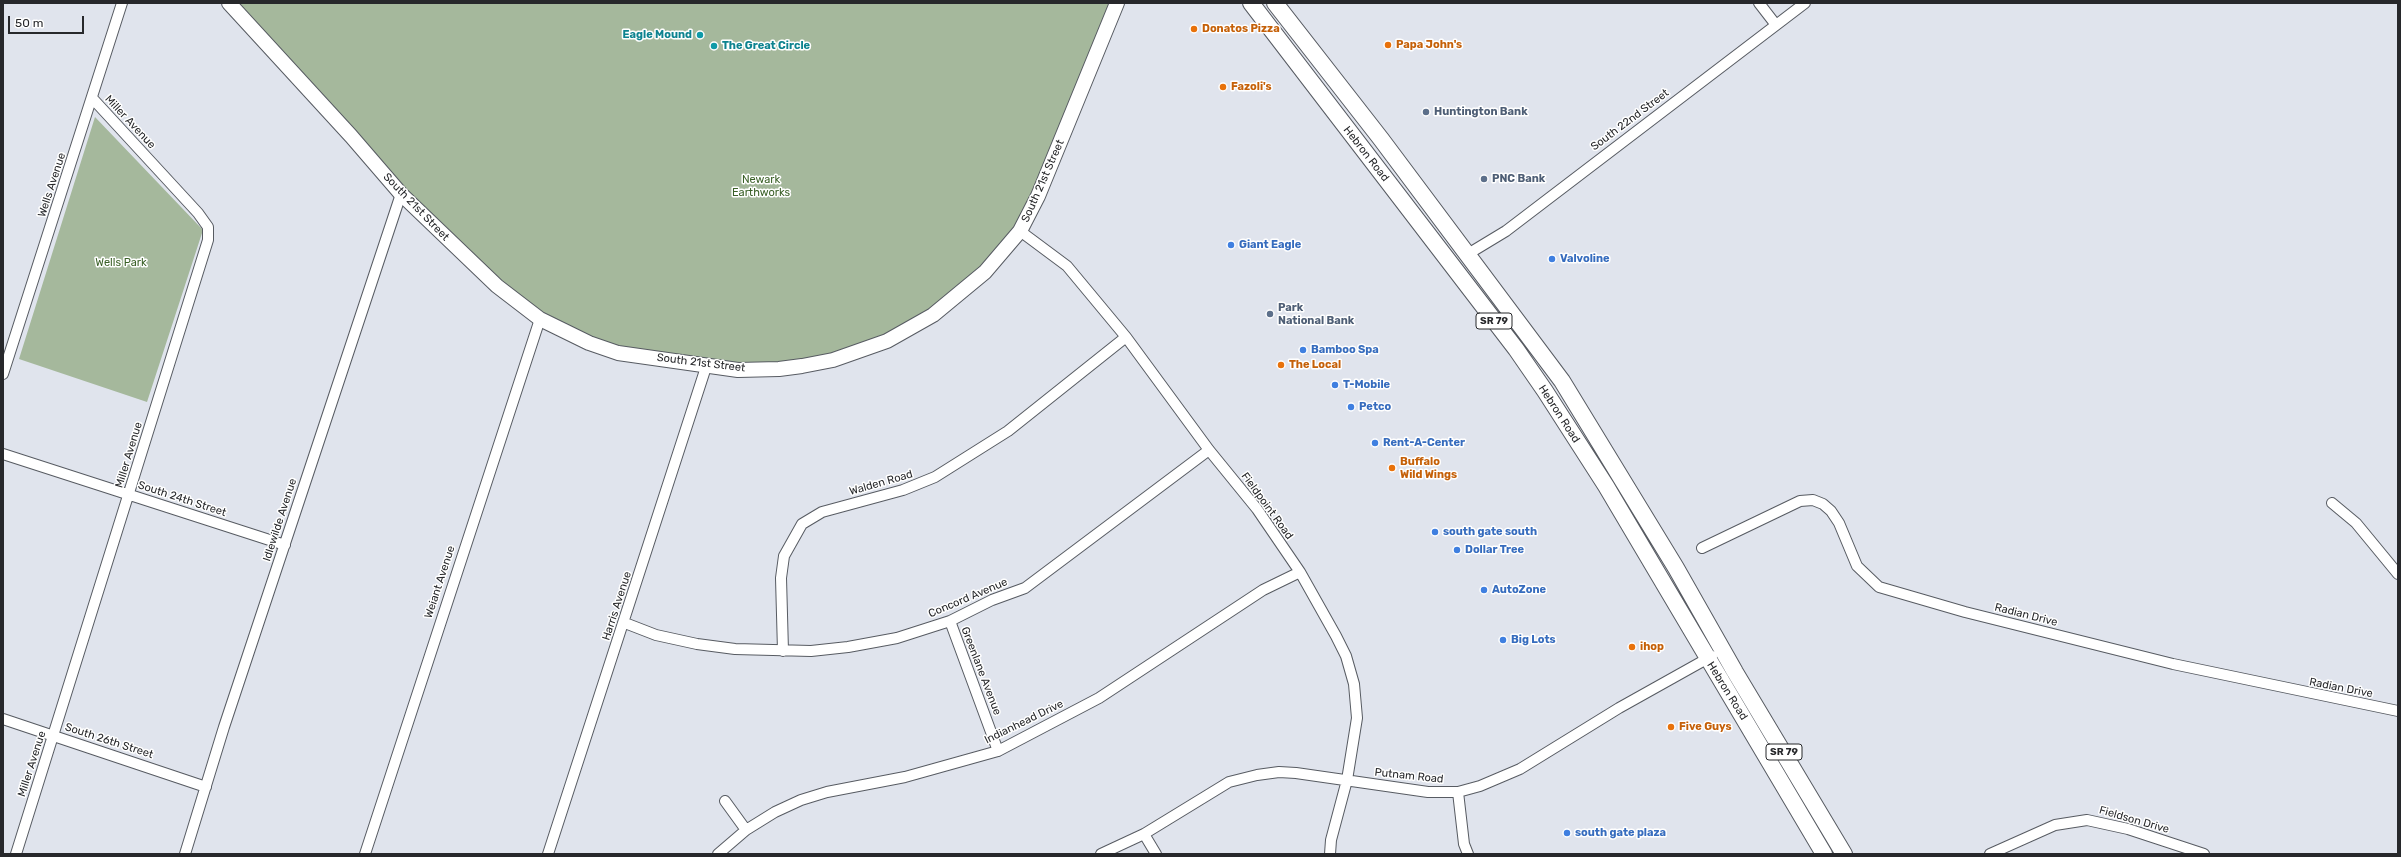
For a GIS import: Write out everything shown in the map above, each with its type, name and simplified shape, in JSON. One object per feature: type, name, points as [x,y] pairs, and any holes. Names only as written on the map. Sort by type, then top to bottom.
[{"type":"highway","name":"Hebron Road","points":[[1251,3],[1456,273],[1516,349],[1545,391],[1606,486],[1707,659],[1737,705],[1824,854]]},
{"type":"highway","name":"Hebron Road","points":[[1275,3],[1468,254],[1562,381],[1621,477],[1844,854]]},
{"type":"highway","points":[[1390,185],[1401,189],[1444,243],[1468,254]]},
{"type":"highway","points":[[1456,273],[1480,284],[1536,359],[1550,365]]},
{"type":"main road","name":"South 21st Street","points":[[229,3],[351,136],[401,194],[497,286],[540,319],[589,343],[618,353],[708,364],[738,370],[779,369],[833,360],[886,341],[933,315],[985,272],[1020,231],[1054,160],[1116,3]]},
{"type":"street","name":"Wells Avenue","points":[[3,374],[93,99],[122,3]]},
{"type":"street","points":[[1759,3],[1776,25]]},
{"type":"street","name":"South 22nd Street","points":[[1468,254],[1506,231],[1805,3]]},
{"type":"street","name":"Miller Avenue","points":[[16,854],[55,735],[129,494],[201,269],[209,232],[205,222],[198,213],[93,99]]},
{"type":"street","name":"Idlewilde Avenue","points":[[185,854],[401,194]]},
{"type":"street","name":"Fieldpoint Road","points":[[1020,231],[1067,266],[1126,337],[1209,450],[1256,509],[1300,572],[1346,656],[1354,684],[1357,718],[1347,780],[1331,840],[1330,854]]},
{"type":"street","name":"Weiant Avenue","points":[[365,854],[540,319]]},
{"type":"street","name":"Walden Road","points":[[783,651],[781,578],[784,556],[802,524],[822,512],[903,490],[936,477],[1008,431],[1126,337]]},
{"type":"street","name":"Harris Avenue","points":[[548,854],[625,623],[708,364]]},
{"type":"street","name":"Concord Avenue","points":[[625,623],[656,634],[697,644],[783,651],[848,647],[897,638],[950,621],[992,600],[1025,588],[1209,450]]},
{"type":"street","name":"South 24th Street","points":[[3,454],[285,545]]},
{"type":"street","name":"Radian Drive","points":[[1702,548],[1800,502],[1813,500],[1823,504],[1831,511],[1839,523],[1856,566],[1880,587],[1965,612],[2173,664],[2279,688],[2398,711]]},
{"type":"street","points":[[2332,503],[2356,524],[2398,574]]},
{"type":"street","name":"Indianhead Drive","points":[[718,854],[746,830],[775,812],[827,792],[905,777],[998,751],[1099,698],[1263,590],[1300,572]]},
{"type":"street","name":"Greenlane Avenue","points":[[950,621],[998,751]]},
{"type":"street","name":"Putnam Road","points":[[1101,854],[1144,834],[1229,782],[1279,772],[1428,792],[1458,792],[1480,786],[1520,769],[1619,708],[1723,650]]},
{"type":"street","name":"South 26th Street","points":[[3,719],[55,735],[206,787]]},
{"type":"street","points":[[1458,792],[1464,844],[1468,854]]},
{"type":"street","points":[[725,801],[746,830]]},
{"type":"street","name":"Fieldson Drive","points":[[1990,854],[2055,824],[2086,820],[2128,829],[2204,854]]},
{"type":"street","points":[[1144,834],[1156,854]]},
{"type":"green space","name":"Newark Earthworks","points":[[229,3],[1117,3],[1038,196],[985,272],[887,341],[779,369],[589,343],[493,283]]},
{"type":"green space","name":"Wells Park","points":[[95,117],[203,230],[147,402],[19,359]]},
{"type":"place","name":"Donatos Pizza","points":[[1194,29]]},
{"type":"place","name":"Eagle Mound","points":[[700,35]]},
{"type":"place","name":"Papa John's","points":[[1388,45]]},
{"type":"place","name":"The Great Circle","points":[[714,46]]},
{"type":"place","name":"Fazoli's","points":[[1223,87]]},
{"type":"place","name":"Huntington Bank","points":[[1426,112]]},
{"type":"place","name":"PNC Bank","points":[[1484,179]]},
{"type":"place","name":"Giant Eagle","points":[[1231,245]]},
{"type":"place","name":"Valvoline","points":[[1552,259]]},
{"type":"place","name":"Park National Bank","points":[[1270,314]]},
{"type":"place","name":"Bamboo Spa","points":[[1303,350]]},
{"type":"place","name":"The Local","points":[[1281,365]]},
{"type":"place","name":"T-Mobile","points":[[1335,385]]},
{"type":"place","name":"Petco","points":[[1351,407]]},
{"type":"place","name":"Rent-A-Center","points":[[1375,443]]},
{"type":"place","name":"Buffalo Wild Wings","points":[[1392,468]]},
{"type":"place","name":"south gate south","points":[[1435,532]]},
{"type":"place","name":"Dollar Tree","points":[[1457,550]]},
{"type":"place","name":"AutoZone","points":[[1484,590]]},
{"type":"place","name":"Big Lots","points":[[1503,640]]},
{"type":"place","name":"ihop","points":[[1632,647]]},
{"type":"place","name":"Five Guys","points":[[1671,727]]},
{"type":"place","name":"south gate plaza","points":[[1567,833]]}]
